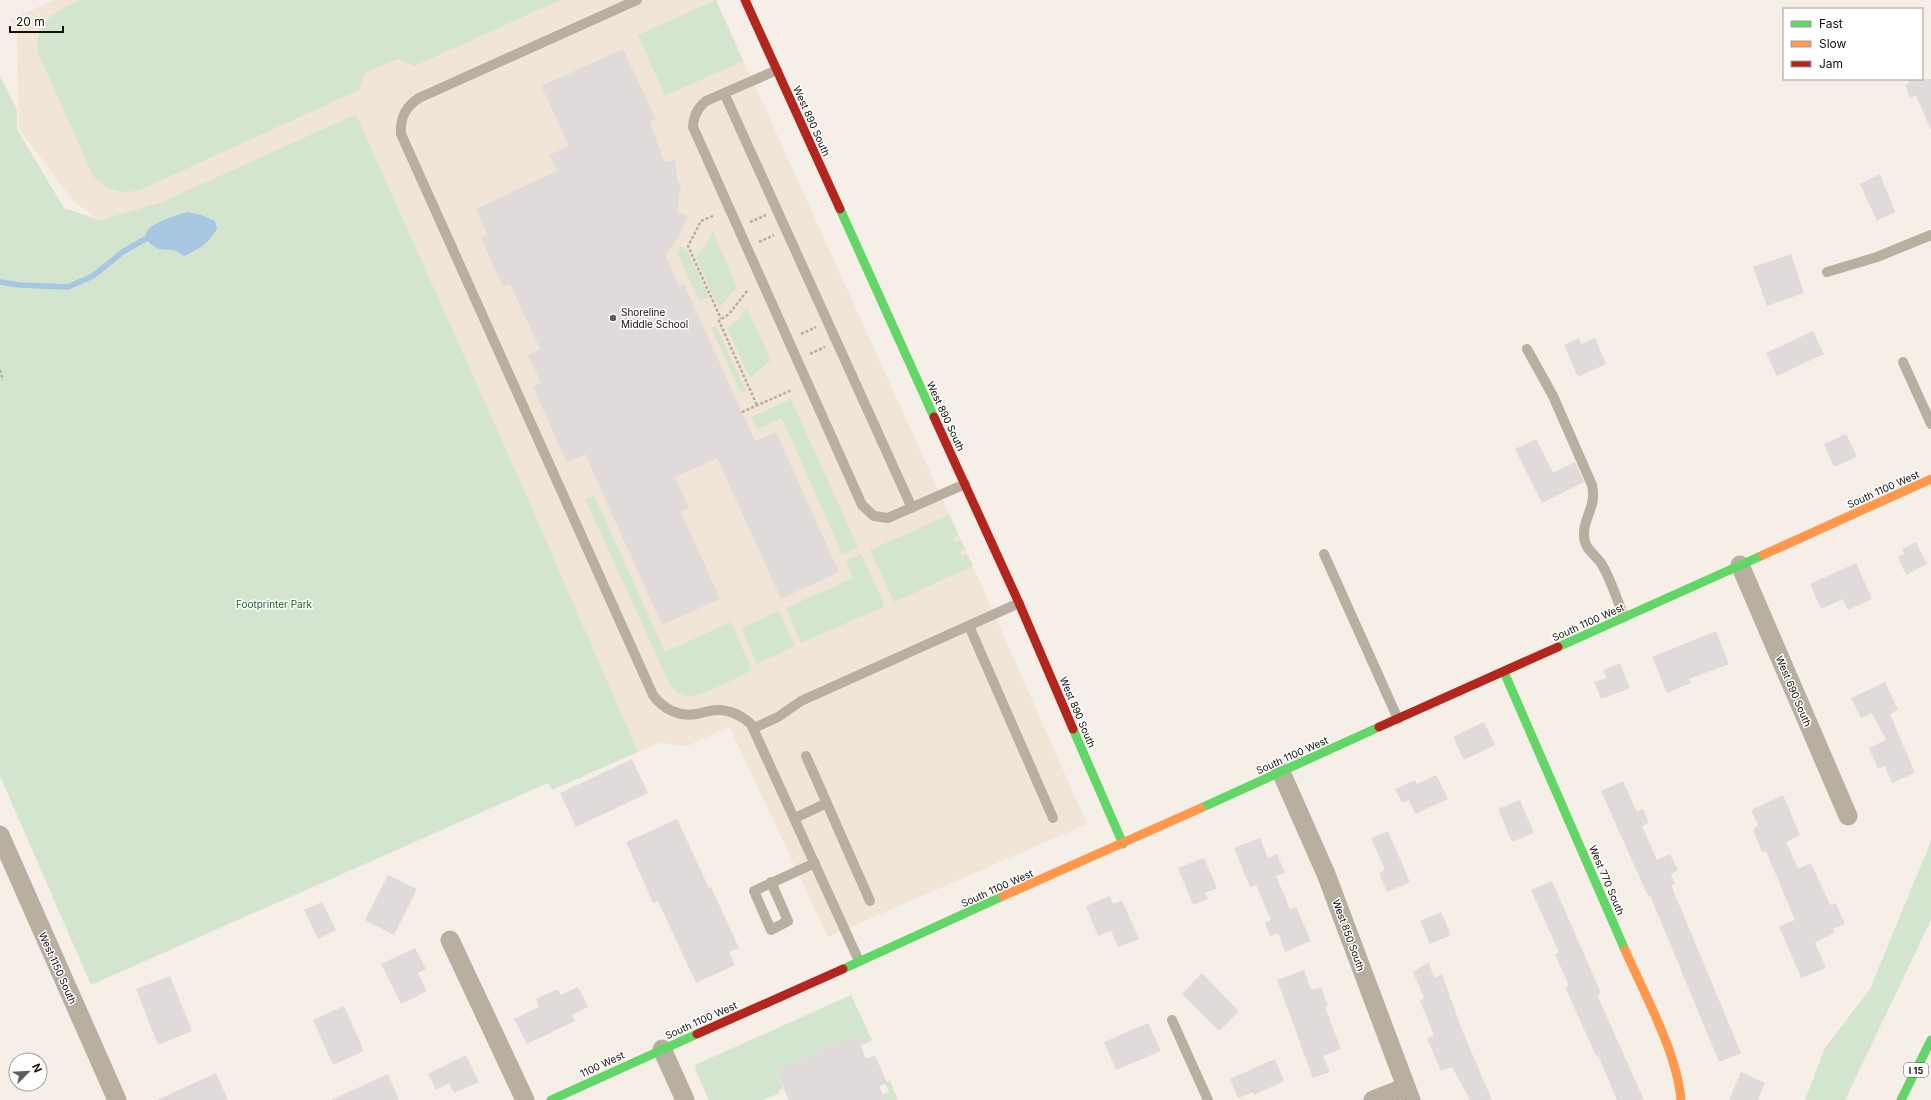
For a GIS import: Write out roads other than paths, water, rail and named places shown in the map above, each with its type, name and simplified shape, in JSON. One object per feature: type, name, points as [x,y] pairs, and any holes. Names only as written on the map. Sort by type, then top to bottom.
[{"type":"main road","name":"West 890 South","points":[[745,0],[966,484],[1123,844]]},
{"type":"main road","name":"South 1100 West","points":[[662,1049],[1123,844],[1931,480]]},
{"type":"main road","name":"West 770 South","points":[[1504,672],[1672,1057],[1680,1088],[1681,1100]]},
{"type":"main road","name":"I 15","points":[[1901,1100],[1931,1040]]},
{"type":"main road","name":"1100 West","points":[[551,1100],[662,1049]]},
{"type":"street","name":"West 690 South","points":[[1740,565],[1848,816]]},
{"type":"street","name":"West 850 South","points":[[1281,772],[1326,874],[1409,1094]]},
{"type":"street","name":"West 1150 South","points":[[2,843],[117,1100]]},
{"type":"street","points":[[450,940],[525,1100]]},
{"type":"street","points":[[662,1049],[685,1100]]},
{"type":"street","points":[[1373,1100],[1409,1094]]},
{"type":"lane","points":[[638,0],[419,98],[411,103],[402,117],[401,134],[653,695],[664,706],[677,713],[692,715],[714,710],[725,710],[743,718],[754,728],[859,961]]},
{"type":"lane","points":[[777,70],[706,101],[698,108],[694,116],[693,127],[862,505],[868,512],[881,518],[888,518],[966,484]]},
{"type":"lane","points":[[724,93],[912,508]]},
{"type":"lane","points":[[1827,272],[1877,257],[1931,235]]},
{"type":"lane","points":[[1527,349],[1553,396],[1592,485],[1595,496],[1583,533],[1584,542],[1589,551],[1600,562],[1624,617]]},
{"type":"lane","points":[[1903,362],[1931,424]]},
{"type":"lane","points":[[1324,554],[1398,719]]},
{"type":"lane","points":[[754,728],[778,717],[801,701],[1019,603]]},
{"type":"lane","points":[[969,626],[1053,818]]},
{"type":"lane","points":[[806,756],[870,901]]},
{"type":"lane","points":[[794,818],[827,803]]},
{"type":"lane","points":[[771,882],[815,863]]},
{"type":"lane","points":[[1172,1020],[1208,1100]]},
{"type":"water","points":[[188,212],[201,215],[215,221],[217,229],[211,238],[199,248],[184,256],[173,250],[157,248],[148,240],[146,234],[149,229],[156,224],[173,216]]},
{"type":"waterway","points":[[0,282],[19,285],[68,287],[93,276],[124,251],[147,238]]},
{"type":"place","name":"Shoreline Middle School","points":[[613,318]]},
{"type":"park label","name":"Footprinter Park","points":[[274,604]]}]
